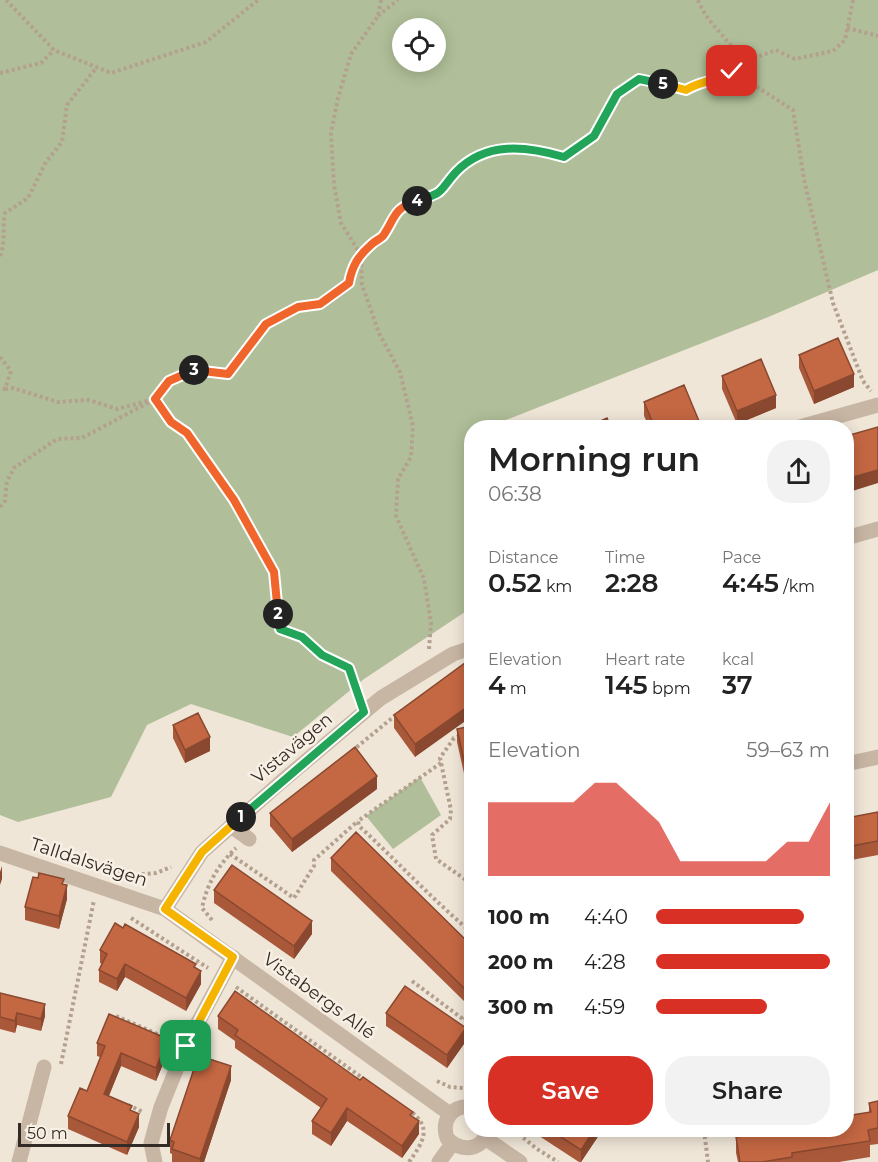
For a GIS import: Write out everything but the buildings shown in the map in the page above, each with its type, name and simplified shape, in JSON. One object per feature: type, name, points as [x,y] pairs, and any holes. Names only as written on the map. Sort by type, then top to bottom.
[{"type":"street","points":[[819,420],[875,400]]},
{"type":"street","points":[[854,536],[878,529]]},
{"type":"street","name":"Vistavägen","points":[[165,909],[202,852],[231,826],[364,712],[408,680],[453,654],[464,650]]},
{"type":"street","points":[[854,762],[878,757]]},
{"type":"street","points":[[231,826],[248,839]]},
{"type":"street","name":"Talldalsvägen","points":[[0,854],[165,909]]},
{"type":"street","name":"Vistabergs Allé","points":[[165,909],[450,1114]]},
{"type":"street","points":[[155,1162],[151,1143],[158,1118],[186,1046],[233,957]]},
{"type":"street","points":[[19,1162],[44,1067]]},
{"type":"street","points":[[464,1107],[450,1114],[445,1125],[447,1138],[460,1148],[473,1148],[483,1137]]},
{"type":"street","points":[[490,1137],[520,1162]]},
{"type":"street","points":[[439,1162],[452,1144]]},
{"type":"path","points":[[6,0],[54,50],[111,73],[206,42],[258,0]]},
{"type":"path","points":[[378,16],[381,0]]},
{"type":"path","points":[[398,0],[378,16],[351,54],[331,133],[334,186],[341,224],[361,255],[362,285],[379,333],[400,372],[413,426],[411,457],[398,479],[396,516],[424,579],[431,623],[427,671]]},
{"type":"path","points":[[698,0],[704,17],[722,32],[736,53],[732,71]]},
{"type":"path","points":[[0,507],[5,501],[7,481],[14,468],[57,439],[82,438],[155,399],[169,381],[195,369],[228,374],[266,324],[298,307],[320,304],[349,283],[353,264],[382,237],[391,219],[405,204],[441,193],[455,173],[476,155],[499,148],[540,150],[564,157],[594,136],[617,94],[639,79],[686,90],[700,81],[724,77],[744,62],[776,50],[795,59],[833,51],[844,40],[853,0]]},
{"type":"path","points":[[847,28],[878,36]]},
{"type":"path","points":[[0,73],[41,63],[54,50]]},
{"type":"path","points":[[0,256],[4,245],[1,232],[4,213],[28,198],[46,162],[62,142],[67,105],[97,67]]},
{"type":"path","points":[[732,71],[793,110],[804,179],[833,303],[863,381],[875,400]]},
{"type":"path","points":[[0,357],[11,372],[2,389]]},
{"type":"path","points":[[2,389],[13,388],[58,402],[89,400],[117,409],[155,399]]},
{"type":"path","points":[[155,399],[171,422],[187,433],[220,480],[274,572],[280,629],[302,637],[322,655],[349,668],[364,712]]},
{"type":"path","points":[[348,754],[399,713]]},
{"type":"path","points":[[464,734],[454,738],[440,758],[451,810],[450,819],[432,835],[436,859],[464,879]]},
{"type":"path","points":[[230,854],[294,898],[314,866],[314,860],[358,821],[441,763]]},
{"type":"path","points":[[358,821],[359,826],[398,861],[433,900],[464,926]]},
{"type":"path","points":[[56,852],[134,875],[156,873],[170,866],[205,891],[222,862],[248,839]]},
{"type":"path","points":[[60,1069],[94,900]]},
{"type":"path","points":[[412,981],[464,1020]]},
{"type":"path","points":[[116,1016],[186,1046]]},
{"type":"path","points":[[119,1102],[158,1118]]},
{"type":"path","points":[[409,1162],[424,1141],[421,1119]]},
{"type":"path","points":[[522,1137],[558,1162]]},
{"type":"path","points":[[705,1137],[708,1162]]},
{"type":"green space","points":[[0,0],[878,0],[878,270],[766,318],[506,420],[464,420],[464,613],[364,679],[293,737],[191,704],[147,725],[111,797],[18,822],[0,815]]},
{"type":"green space","points":[[420,777],[441,815],[393,849],[366,816]]},
{"type":"route","points":[[186,1046],[233,957],[165,909],[202,852],[364,712],[349,668],[322,655],[302,637],[280,629],[274,572],[254,540],[234,500],[187,433],[171,422],[155,399],[169,381],[195,369],[228,374],[266,324],[298,307],[320,304],[349,283],[353,264],[373,242],[382,237],[391,219],[405,204],[441,193],[455,173],[476,155],[499,148],[540,150],[564,157],[594,136],[617,94],[639,79],[686,90],[700,81],[724,77],[732,71]]}]
